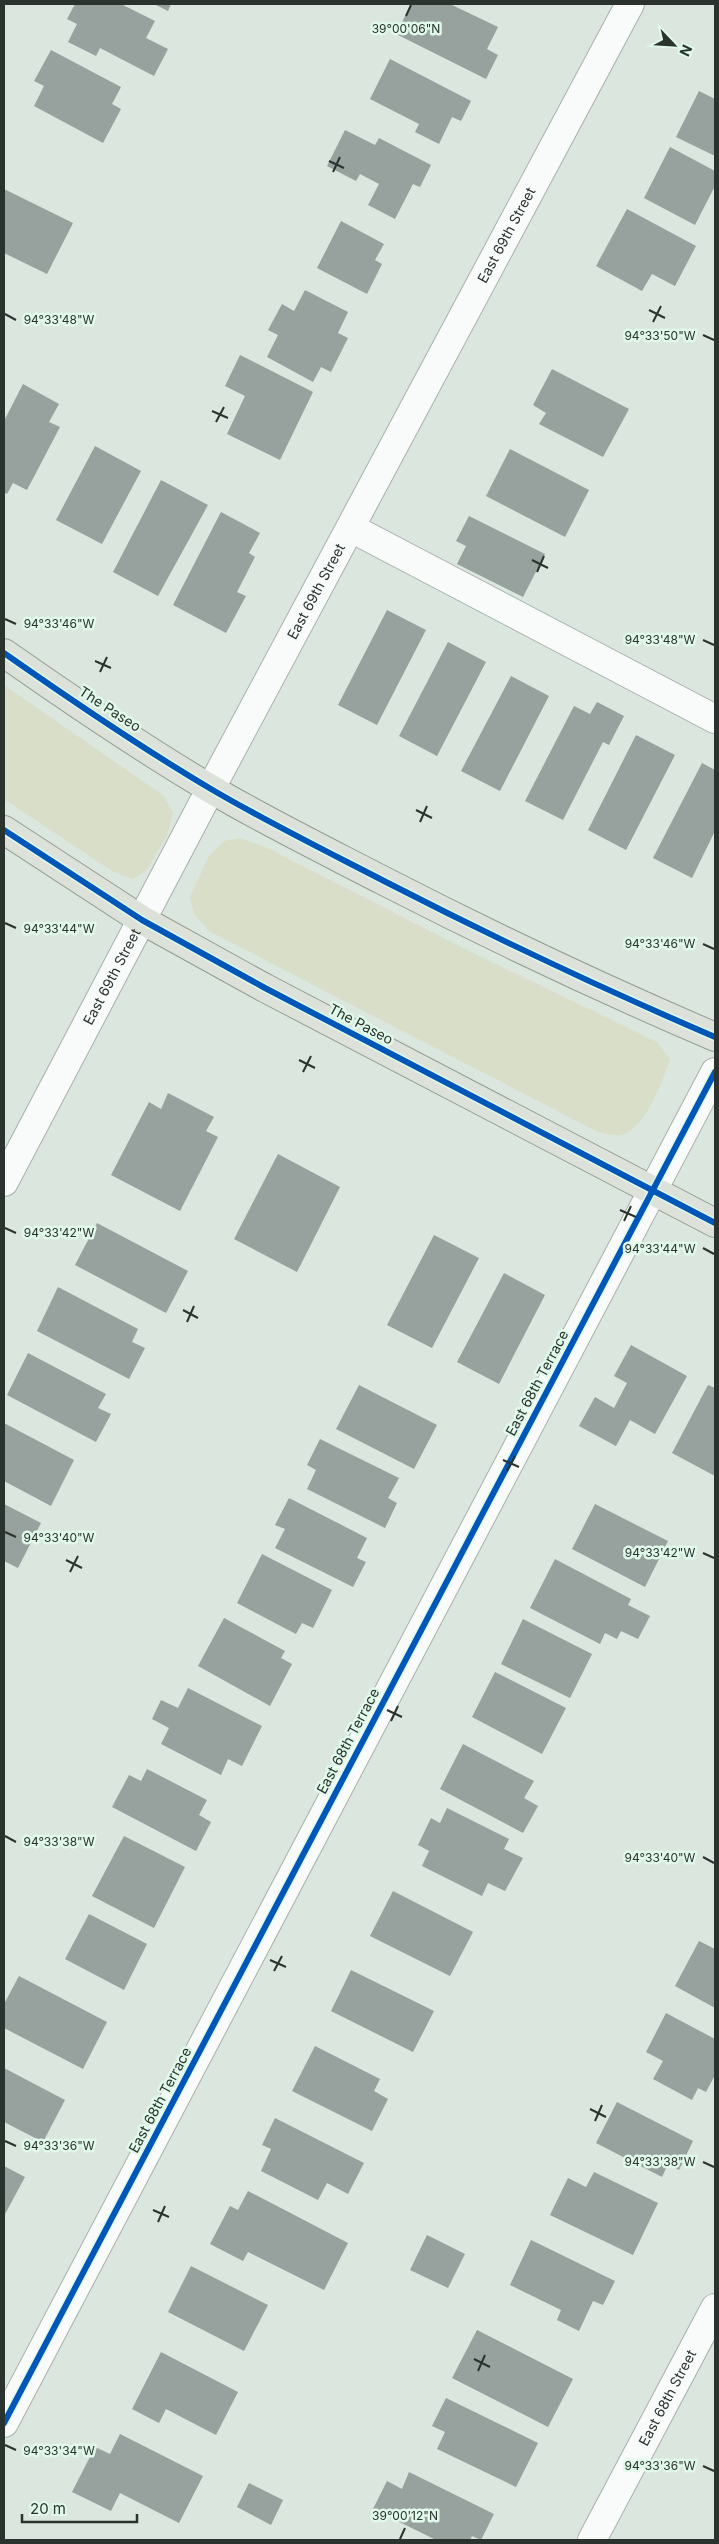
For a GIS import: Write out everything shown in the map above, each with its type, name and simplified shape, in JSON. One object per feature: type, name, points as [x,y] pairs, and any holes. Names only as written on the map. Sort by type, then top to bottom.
[{"type":"main road","name":"The Paseo","points":[[4,653],[54,688],[211,788],[329,853],[473,927],[621,997],[715,1037]]},
{"type":"main road","name":"The Paseo","points":[[4,830],[142,920],[265,988],[715,1223]]},
{"type":"street","name":"East 69th Street","points":[[4,1182],[211,788],[630,4]]},
{"type":"street","points":[[351,528],[715,719]]},
{"type":"street","name":"East 68th Terrace","points":[[4,2423],[715,1072]]},
{"type":"street","name":"East 68th Street","points":[[592,2540],[715,2308]]},
{"type":"green space","points":[[4,685],[164,796],[173,813],[167,835],[147,870],[133,879],[112,871],[4,799]]},
{"type":"green space","points":[[240,838],[267,848],[473,953],[657,1042],[670,1059],[658,1091],[645,1114],[638,1124],[621,1135],[598,1132],[209,931],[194,914],[190,897],[209,856],[224,841]]},
{"type":"building","points":[[75,4],[121,4],[155,21],[146,38],[168,49],[154,76],[100,48],[96,56],[68,42],[77,24],[67,19]]},
{"type":"building","points":[[154,4],[171,4],[168,11]]},
{"type":"building","points":[[411,4],[450,4],[498,27],[487,49],[498,55],[486,79],[396,34]]},
{"type":"building","points":[[51,50],[121,87],[112,104],[121,109],[103,143],[34,106],[44,86],[34,81]]},
{"type":"building","points":[[390,59],[471,101],[461,121],[452,117],[439,144],[415,132],[419,124],[370,99]]},
{"type":"building","points":[[699,91],[715,99],[715,156],[676,137]]},
{"type":"building","points":[[345,130],[375,145],[379,138],[431,165],[420,187],[413,184],[395,219],[368,205],[379,184],[360,174],[356,181],[327,166]]},
{"type":"building","points":[[670,147],[715,171],[715,186],[695,225],[644,198]]},
{"type":"building","points":[[4,189],[73,223],[47,274],[4,253]]},
{"type":"building","points":[[627,209],[696,246],[675,286],[652,274],[642,291],[596,266]]},
{"type":"building","points":[[341,221],[384,244],[375,260],[382,264],[367,294],[317,268]]},
{"type":"building","points":[[305,290],[348,312],[338,333],[348,338],[331,372],[321,367],[313,382],[267,357],[278,335],[268,330],[282,304],[294,311]]},
{"type":"building","points":[[240,355],[313,392],[280,460],[227,434],[245,396],[225,386]]},
{"type":"building","points":[[552,369],[629,409],[603,457],[539,424],[546,413],[533,405]]},
{"type":"building","points":[[23,384],[59,404],[49,422],[60,427],[27,490],[13,483],[7,494],[4,492],[4,421]]},
{"type":"building","points":[[95,446],[141,471],[102,544],[56,520]]},
{"type":"building","points":[[510,449],[589,490],[565,537],[486,496]]},
{"type":"building","points":[[161,480],[208,505],[158,596],[113,572]]},
{"type":"building","points":[[221,512],[260,533],[249,553],[255,557],[237,592],[246,596],[226,633],[173,605]]},
{"type":"building","points":[[469,516],[545,554],[523,597],[457,564],[466,546],[456,541]]},
{"type":"building","points":[[387,610],[426,630],[377,725],[338,705]]},
{"type":"building","points":[[448,642],[486,662],[437,756],[399,736]]},
{"type":"building","points":[[511,676],[549,696],[500,791],[461,771]]},
{"type":"building","points":[[597,702],[624,716],[609,745],[603,742],[563,820],[525,801],[574,706],[590,714]]},
{"type":"building","points":[[636,735],[675,755],[626,850],[588,830]]},
{"type":"building","points":[[702,763],[715,770],[715,831],[692,878],[653,858]]},
{"type":"building","points":[[168,1093],[214,1117],[206,1131],[218,1137],[180,1211],[111,1175],[149,1102],[161,1109]]},
{"type":"building","points":[[278,1154],[340,1187],[297,1272],[234,1239]]},
{"type":"building","points":[[97,1223],[188,1271],[166,1313],[75,1265]]},
{"type":"building","points":[[434,1235],[479,1258],[432,1348],[387,1325]]},
{"type":"building","points":[[504,1273],[545,1295],[499,1384],[457,1362]]},
{"type":"building","points":[[58,1287],[138,1329],[132,1342],[145,1348],[129,1379],[37,1331]]},
{"type":"building","points":[[631,1345],[687,1376],[655,1434],[630,1420],[616,1446],[579,1426],[595,1397],[614,1408],[627,1383],[614,1376]]},
{"type":"building","points":[[28,1353],[106,1394],[98,1408],[111,1414],[96,1442],[7,1395]]},
{"type":"building","points":[[359,1385],[437,1425],[414,1469],[336,1429]]},
{"type":"building","points":[[708,1385],[715,1388],[715,1476],[672,1453]]},
{"type":"building","points":[[4,1423],[74,1460],[51,1506],[4,1481]]},
{"type":"building","points":[[320,1439],[399,1478],[388,1498],[397,1503],[385,1528],[307,1489],[316,1470],[307,1465]]},
{"type":"building","points":[[289,1498],[367,1538],[357,1558],[366,1562],[353,1587],[275,1548],[285,1529],[275,1525]]},
{"type":"building","points":[[4,1504],[41,1523],[18,1568],[4,1561]]},
{"type":"building","points":[[595,1504],[668,1541],[645,1587],[572,1549]]},
{"type":"building","points":[[262,1554],[332,1590],[313,1628],[302,1623],[296,1634],[237,1603]]},
{"type":"building","points":[[555,1559],[631,1599],[628,1605],[650,1616],[638,1639],[621,1631],[617,1639],[605,1633],[600,1644],[530,1608]]},
{"type":"building","points":[[224,1618],[285,1651],[281,1658],[292,1664],[270,1706],[198,1666]]},
{"type":"building","points":[[523,1619],[592,1654],[570,1698],[501,1664]]},
{"type":"building","points":[[495,1672],[566,1708],[542,1754],[472,1717]]},
{"type":"building","points":[[188,1688],[262,1726],[242,1766],[228,1759],[221,1775],[161,1744],[169,1728],[152,1719],[161,1700],[178,1708]]},
{"type":"building","points":[[463,1744],[534,1781],[524,1798],[538,1806],[523,1833],[440,1789]]},
{"type":"building","points":[[147,1769],[207,1800],[199,1815],[211,1822],[196,1851],[112,1807],[129,1775],[141,1781]]},
{"type":"building","points":[[447,1808],[509,1839],[504,1849],[523,1858],[505,1891],[488,1883],[482,1896],[422,1866],[429,1851],[418,1845],[431,1818],[440,1823]]},
{"type":"building","points":[[124,1836],[185,1867],[154,1928],[92,1896]]},
{"type":"building","points":[[393,1891],[473,1932],[450,1976],[370,1936]]},
{"type":"building","points":[[89,1914],[147,1944],[124,1990],[65,1959]]},
{"type":"building","points":[[699,1941],[715,1949],[715,2008],[675,1986]]},
{"type":"building","points":[[351,1970],[434,2011],[413,2052],[331,2011]]},
{"type":"building","points":[[19,1976],[107,2022],[83,2069],[4,2028],[4,2004]]},
{"type":"building","points":[[666,2013],[715,2039],[715,2075],[706,2092],[698,2088],[692,2100],[653,2079],[663,2061],[646,2052]]},
{"type":"building","points":[[315,2046],[380,2079],[374,2091],[388,2099],[372,2131],[292,2091]]},
{"type":"building","points":[[4,2068],[65,2100],[43,2142],[4,2122]]},
{"type":"building","points":[[617,2102],[693,2141],[679,2170],[668,2164],[662,2177],[596,2143]]},
{"type":"building","points":[[275,2118],[364,2163],[348,2194],[327,2183],[318,2200],[261,2171],[271,2149],[262,2145]]},
{"type":"building","points":[[4,2166],[25,2177],[4,2216]]},
{"type":"building","points":[[594,2172],[658,2203],[633,2255],[550,2215],[568,2178],[586,2187]]},
{"type":"building","points":[[248,2191],[348,2243],[324,2290],[248,2252],[243,2261],[210,2244],[230,2206],[238,2210]]},
{"type":"building","points":[[427,2235],[465,2254],[448,2288],[410,2270]]},
{"type":"building","points":[[531,2240],[615,2281],[603,2305],[593,2301],[579,2331],[557,2320],[561,2310],[510,2285]]},
{"type":"building","points":[[191,2266],[268,2305],[244,2351],[168,2312]]},
{"type":"building","points":[[477,2330],[573,2379],[548,2427],[452,2378]]},
{"type":"building","points":[[161,2352],[238,2392],[216,2435],[166,2409],[159,2423],[132,2409]]},
{"type":"building","points":[[446,2398],[538,2443],[516,2487],[437,2449],[445,2432],[432,2426]]},
{"type":"building","points":[[120,2434],[203,2476],[179,2523],[120,2493],[111,2511],[72,2492],[95,2447],[110,2454]]},
{"type":"building","points":[[409,2472],[494,2514],[481,2540],[472,2536],[470,2540],[436,2540],[373,2509],[387,2481],[402,2489]]},
{"type":"building","points":[[249,2483],[283,2500],[271,2525],[237,2507]]},
{"type":"cycle path","points":[[4,653],[132,740],[184,773],[254,813],[384,881],[507,942],[715,1037]]},
{"type":"cycle path","points":[[4,830],[142,920],[265,988],[715,1223]]},
{"type":"cycle path","points":[[4,2423],[715,1072]]}]
